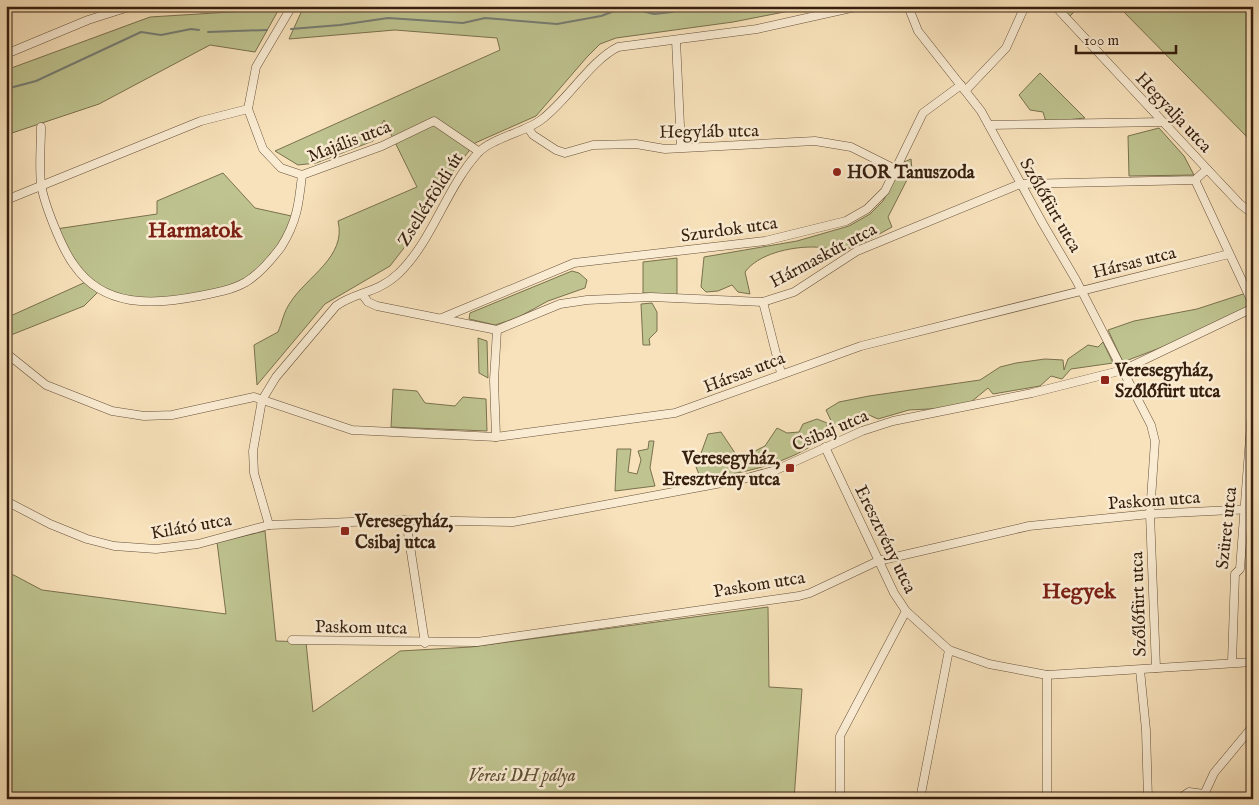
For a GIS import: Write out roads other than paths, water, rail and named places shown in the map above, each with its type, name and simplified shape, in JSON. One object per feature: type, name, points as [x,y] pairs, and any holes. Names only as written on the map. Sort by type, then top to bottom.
[{"type":"street","points":[[6,54],[88,20],[132,6]]},
{"type":"street","points":[[6,200],[201,121],[248,109],[256,67],[292,6]]},
{"type":"street","name":"Zsellérföldi út","points":[[269,525],[254,473],[253,451],[262,400],[276,377],[336,306],[344,300],[380,288],[399,273],[416,252],[441,208],[478,151],[528,128],[560,103],[608,52],[618,47],[757,29],[860,6]]},
{"type":"street","name":"Szőlőfürt utca","points":[[908,6],[918,31],[963,88],[988,125],[1082,290],[1151,425],[1155,441],[1150,514],[1156,668]]},
{"type":"street","name":"Szurdok utca","points":[[442,318],[574,263],[765,241],[846,221],[876,202],[885,191],[923,113],[963,88],[1006,48],[1026,6]]},
{"type":"street","name":"Hegyalja utca","points":[[1055,6],[1240,204],[1253,214]]},
{"type":"street","points":[[676,40],[681,147]]},
{"type":"street","name":"Majális utca","points":[[248,109],[260,142],[272,161],[281,168],[302,175],[382,146],[434,121],[478,151]]},
{"type":"street","points":[[988,125],[1163,122]]},
{"type":"street","points":[[41,127],[42,185],[56,229],[74,266],[89,281],[110,294],[145,303],[217,293],[247,281],[269,260],[287,235],[296,217],[301,198],[302,175]]},
{"type":"street","name":"Hegyláb utca","points":[[528,128],[556,150],[565,152],[600,145],[636,144],[665,150],[681,147],[744,147],[815,141],[851,147],[895,169]]},
{"type":"street","points":[[1207,169],[1195,180],[1253,304]]},
{"type":"street","name":"Hármaskút utca","points":[[498,330],[560,304],[587,300],[651,297],[763,302],[794,292],[857,251],[1020,184],[1195,180]]},
{"type":"street","name":"Hársas utca","points":[[6,353],[46,385],[112,411],[144,416],[172,415],[254,397],[352,430],[496,437],[675,413],[781,373],[861,346],[1229,254]]},
{"type":"street","points":[[362,294],[368,302],[377,306],[498,330],[494,380],[496,437]]},
{"type":"street","points":[[763,302],[781,373]]},
{"type":"street","name":"Csibaj utca","points":[[269,525],[406,520],[479,523],[513,522],[743,479],[776,470],[825,447],[894,420],[1032,393],[1123,370],[1253,308]]},
{"type":"street","name":"Szüret utca","points":[[1232,662],[1235,574],[1240,569],[1253,419],[1253,398]]},
{"type":"street","name":"Eresztvény utca","points":[[825,447],[878,561],[906,611],[949,650],[989,664],[1046,675],[1253,662]]},
{"type":"street","name":"Kilátó utca","points":[[6,501],[50,524],[87,539],[136,549],[198,544],[269,525]]},
{"type":"street","name":"Paskom utca","points":[[292,640],[425,643],[477,642],[799,596],[810,593],[878,561],[1029,526],[1150,514],[1253,509]]},
{"type":"street","points":[[406,520],[425,643]]},
{"type":"street","points":[[840,799],[840,736],[906,611]]},
{"type":"street","points":[[920,799],[949,650]]},
{"type":"street","points":[[1140,670],[1146,730],[1148,799]]},
{"type":"street","points":[[1046,675],[1047,799]]},
{"type":"street","points":[[1179,799],[1192,792],[1203,796],[1214,773],[1253,726]]},
{"type":"waterway","points":[[291,29],[340,25],[388,18],[463,23],[485,18],[557,24],[601,16],[625,7],[654,14],[672,12],[685,6]]},
{"type":"waterway","points":[[709,6],[751,6]]},
{"type":"waterway","points":[[6,89],[36,81],[141,32],[161,35],[191,29],[199,30]]},
{"type":"waterway","points":[[208,32],[267,30]]},
{"type":"place","name":"HOR Tanuszoda","points":[[837,172]]},
{"type":"place","name":"Veresegyház, Szőlőfürt utca","points":[[1105,380]]},
{"type":"place","name":"Veresegyház, Eresztvény utca","points":[[790,468]]},
{"type":"place","name":"Veresegyház, Csibaj utca","points":[[345,531]]},
{"type":"district","name":"Harmatok","points":[[195,229]]},
{"type":"district","name":"Hegyek","points":[[1079,590]]},
{"type":"park label","name":"Veresi DH pálya","points":[[522,775]]}]
